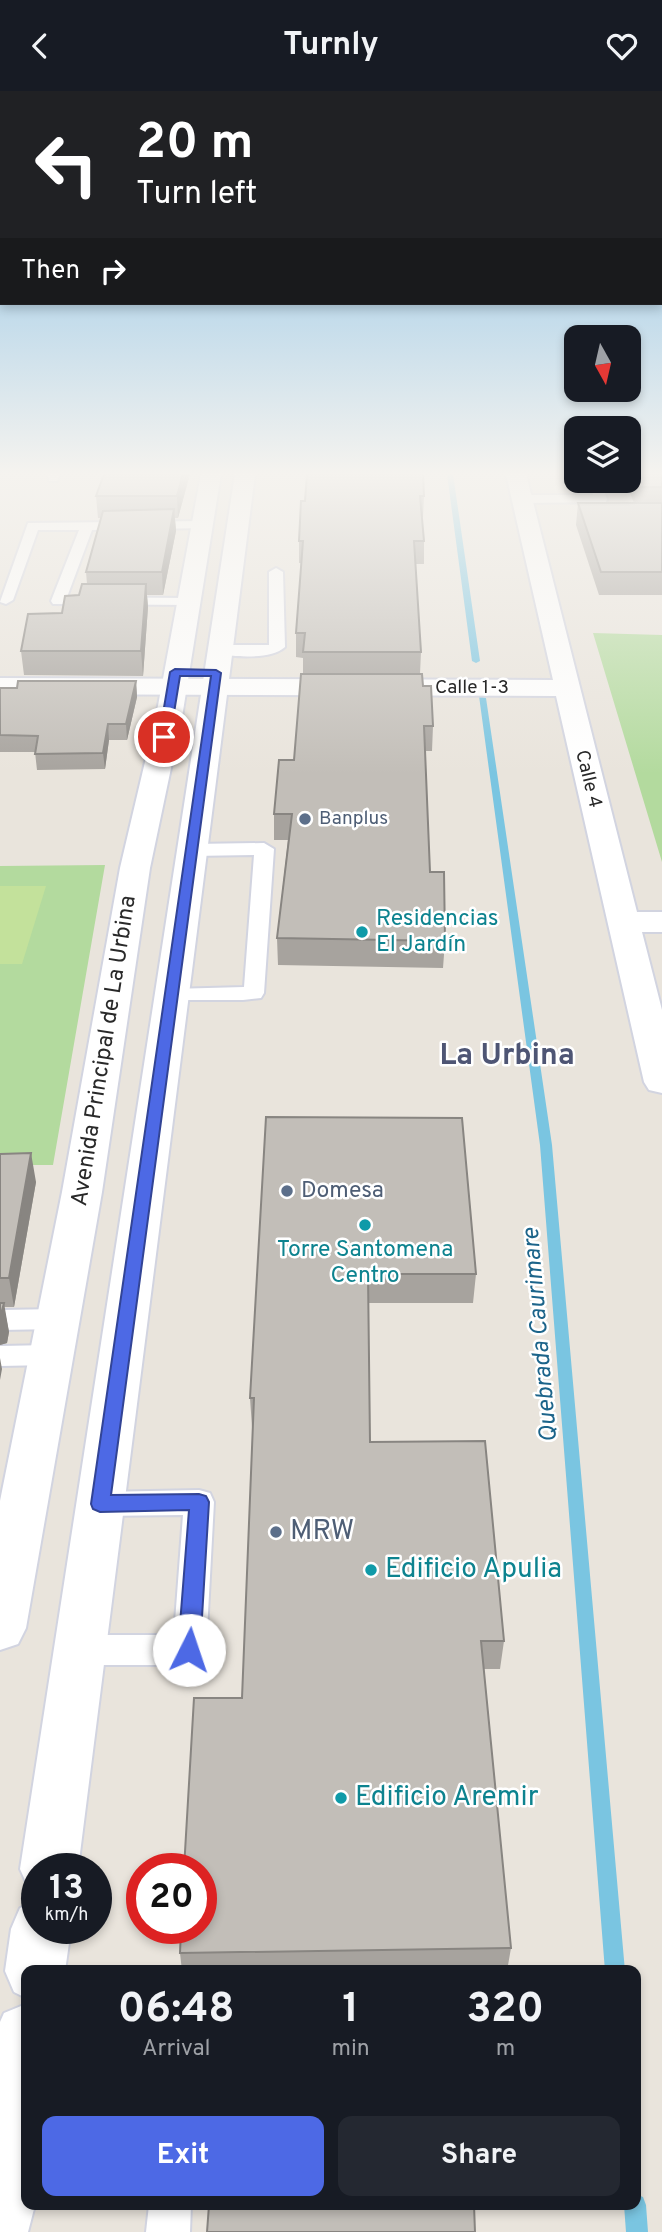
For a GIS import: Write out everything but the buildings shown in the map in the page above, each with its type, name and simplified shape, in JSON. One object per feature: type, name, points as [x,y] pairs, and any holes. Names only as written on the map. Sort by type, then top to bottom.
[{"type":"main road","name":"Avenida Principal de La Urbina","points":[[0,1627],[82,1192],[135,868],[193,574]]},
{"type":"main road","points":[[51,1853],[142,1217],[150,1133],[231,574]]},
{"type":"main road","name":"Calle 4","points":[[540,574],[662,1082]]},
{"type":"main road","name":"Calle 1-3","points":[[0,670],[174,680]]},
{"type":"main road","name":"Calle 1-3","points":[[0,686],[174,680],[217,670],[564,681]]},
{"type":"main road","points":[[622,922],[662,922]]},
{"type":"main road","points":[[36,1965],[39,1944]]},
{"type":"main road","points":[[0,2218],[21,2088]]},
{"type":"lane","points":[[6,600],[15,574]]},
{"type":"lane","points":[[68,574],[58,601],[188,602]]},
{"type":"lane","points":[[217,670],[277,647],[276,574]]},
{"type":"lane","points":[[171,995],[243,995],[253,993],[255,989],[264,849],[192,850]]},
{"type":"lane","points":[[0,1319],[54,1337]]},
{"type":"lane","points":[[0,1356],[54,1337]]},
{"type":"lane","points":[[80,1650],[189,1650],[199,1502],[100,1504]]},
{"type":"lane","points":[[168,2232],[170,2210]]},
{"type":"green space","points":[[593,633],[662,635],[662,862]]},
{"type":"green space","points":[[105,865],[53,1165],[0,1165],[0,866]]},
{"type":"green space","points":[[0,886],[46,886],[22,964],[0,964]]},
{"type":"waterway","name":"Quebrada Caurimare","points":[[464,574],[476,661]]},
{"type":"waterway","name":"Quebrada Caurimare","points":[[482,698],[546,1145],[614,1965]]},
{"type":"waterway","name":"Quebrada Caurimare","points":[[635,2210],[637,2232]]},
{"type":"place","name":"Banplus","points":[[305,819]]},
{"type":"place","name":"Residencias El Jardín","points":[[362,932]]},
{"type":"place","name":"Domesa","points":[[287,1191]]},
{"type":"place","name":"Torre Santomena Centro","points":[[365,1225]]},
{"type":"place","name":"MRW","points":[[276,1532]]},
{"type":"place","name":"Edificio Apulia","points":[[371,1570]]},
{"type":"place","name":"Edificio Aremir","points":[[341,1798]]},
{"type":"district","name":"La Urbina","points":[[507,1056]]},
{"type":"route","points":[[164,737],[175,672],[216,673],[100,1504],[199,1502],[189,1650]]}]
